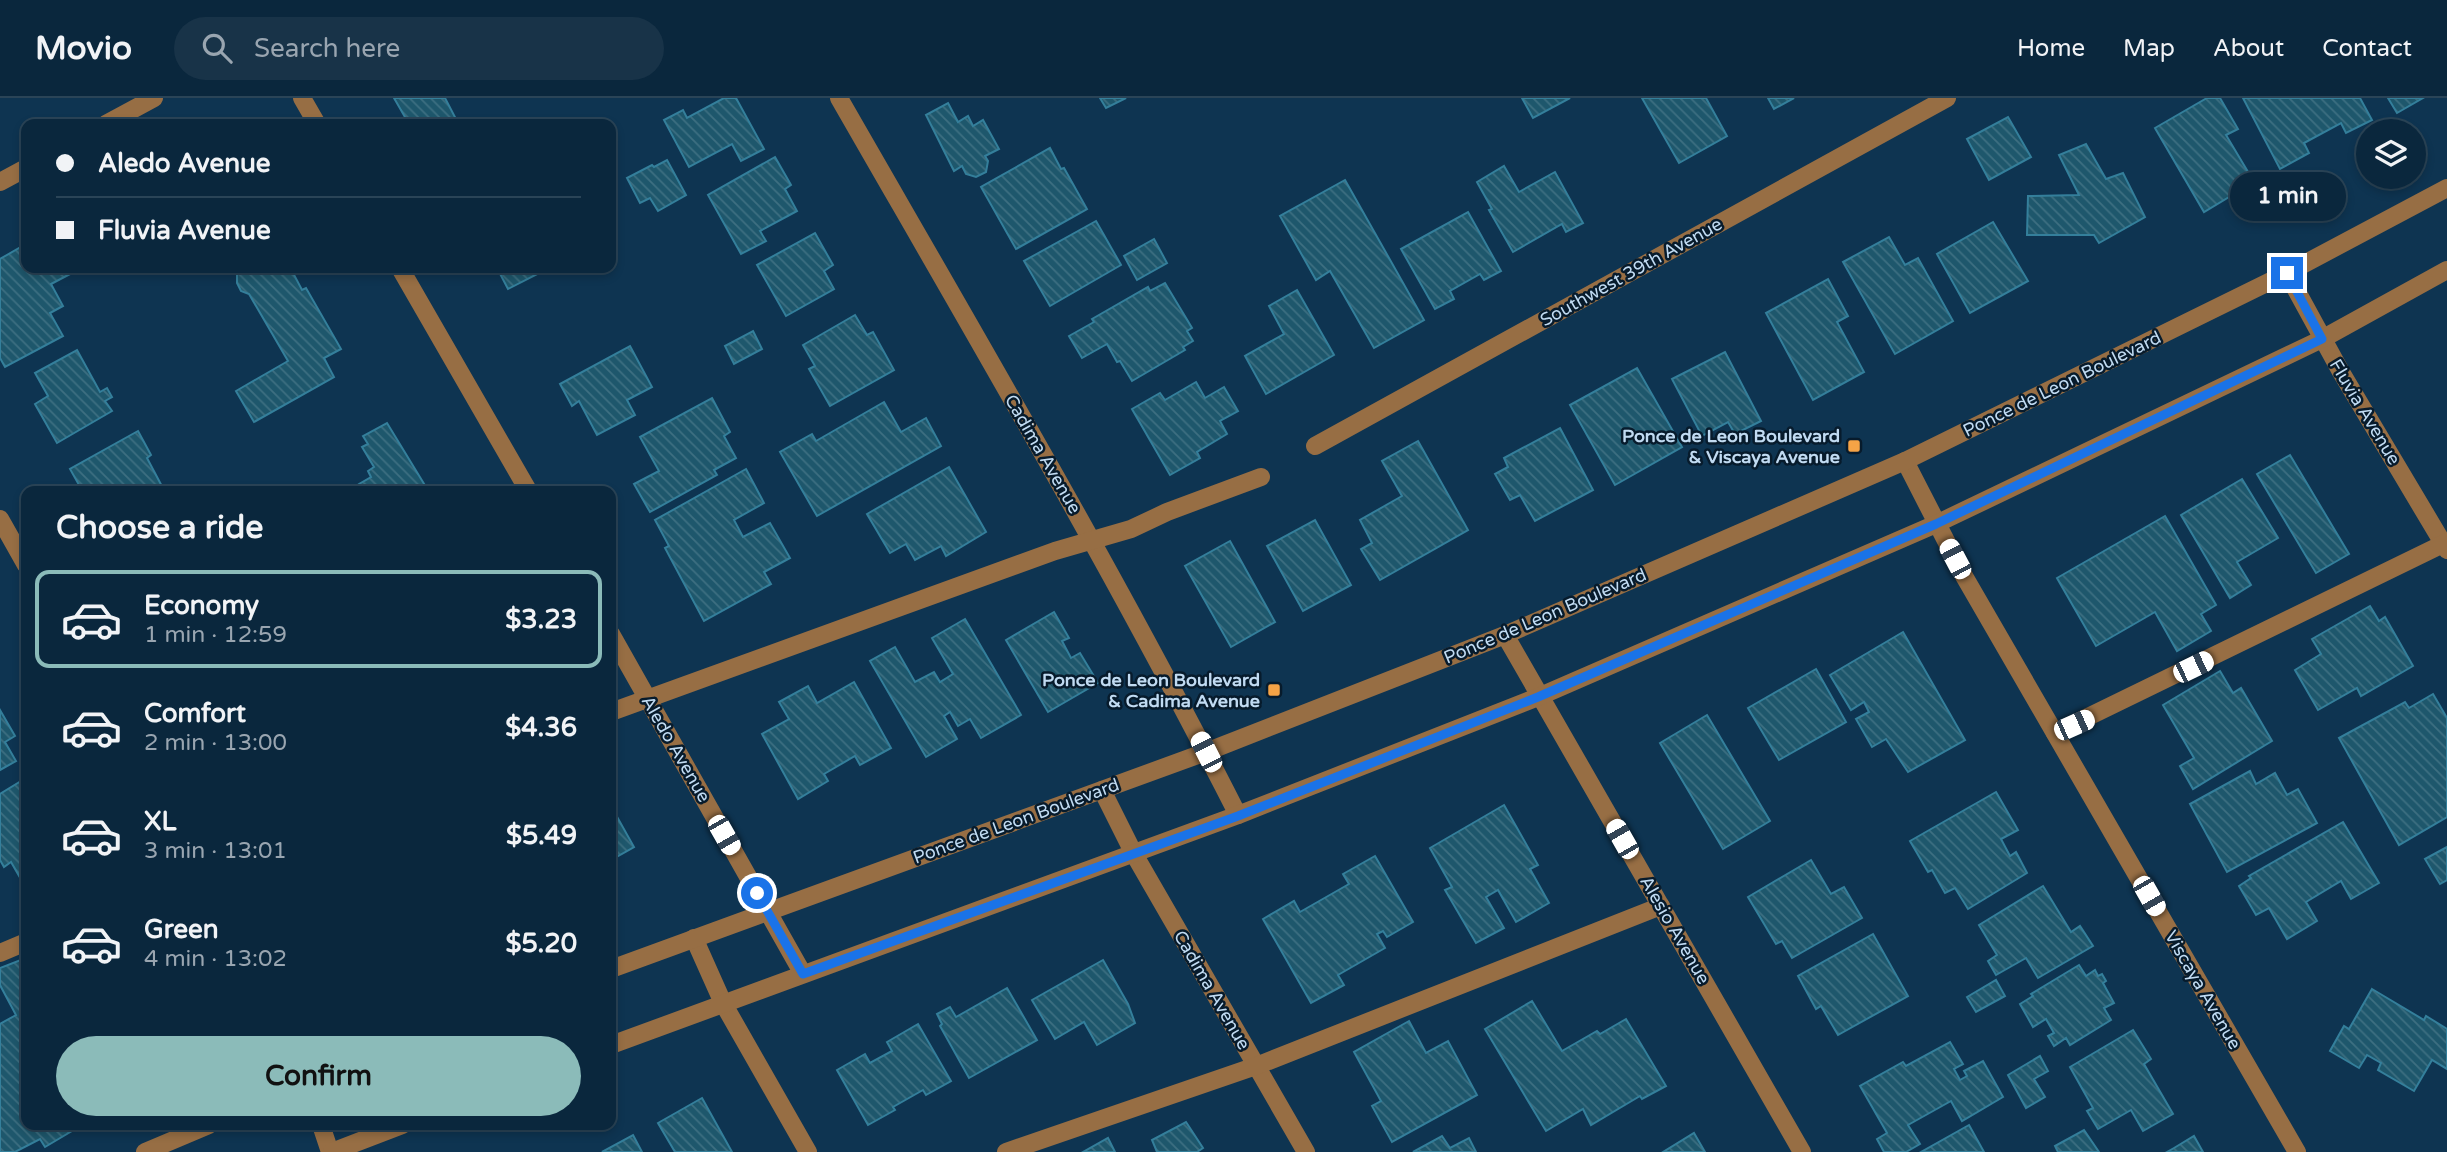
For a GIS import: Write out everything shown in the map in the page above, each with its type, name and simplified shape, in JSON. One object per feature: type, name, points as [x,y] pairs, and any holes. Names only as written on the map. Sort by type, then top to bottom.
[{"type":"street","points":[[115,119],[154,98]]},
{"type":"street","points":[[302,98],[314,119]]},
{"type":"street","name":"Cadima Avenue","points":[[839,98],[1093,541],[1238,816]]},
{"type":"street","name":"Southwest 39th Avenue","points":[[1315,446],[1947,98]]},
{"type":"street","points":[[0,182],[21,171]]},
{"type":"street","name":"Ponce de Leon Boulevard","points":[[616,967],[1206,752],[1504,635],[1905,461],[2287,273],[2447,188]]},
{"type":"street","points":[[616,1043],[1238,816],[1538,697],[1936,524],[2322,339],[2447,270]]},
{"type":"street","points":[[403,273],[526,486]]},
{"type":"street","name":"Fluvia Avenue","points":[[2287,273],[2322,339],[2446,545]]},
{"type":"street","name":"Viscaya Avenue","points":[[1905,461],[1936,524],[2297,1152]]},
{"type":"street","points":[[616,710],[1055,551],[1131,530],[1167,512],[1261,477]]},
{"type":"street","points":[[0,519],[21,556]]},
{"type":"street","points":[[2055,733],[2446,545]]},
{"type":"street","name":"Alesio Avenue","points":[[1504,635],[1802,1152]]},
{"type":"street","name":"Aledo Avenue","points":[[616,643],[803,974]]},
{"type":"street","name":"Cadima Avenue","points":[[1102,790],[1134,854],[1306,1152]]},
{"type":"street","points":[[1006,1152],[1256,1066],[1661,906]]},
{"type":"street","points":[[694,937],[723,1003],[808,1152]]},
{"type":"street","points":[[0,953],[21,944]]},
{"type":"street","points":[[145,1152],[197,1130]]},
{"type":"street","points":[[323,1130],[331,1152],[389,1130]]},
{"type":"building","points":[[394,98],[445,98],[456,119],[406,119]]},
{"type":"building","points":[[724,98],[736,98],[764,149],[741,161],[732,144],[689,167],[664,120],[683,110],[687,118]]},
{"type":"building","points":[[1100,98],[1126,98],[1106,108]]},
{"type":"building","points":[[1522,98],[1570,98],[1533,118]]},
{"type":"building","points":[[1642,98],[1706,98],[1727,136],[1679,163]]},
{"type":"building","points":[[1768,98],[1794,98],[1774,109]]},
{"type":"building","points":[[2207,98],[2220,98],[2238,129],[2226,135],[2254,182],[2204,212],[2155,128]]},
{"type":"building","points":[[2243,98],[2360,98],[2371,119],[2356,119],[2356,128],[2346,133],[2341,123],[2304,143],[2309,153],[2280,169]]},
{"type":"building","points":[[2388,98],[2423,98],[2397,113]]},
{"type":"building","points":[[948,103],[958,122],[968,116],[973,126],[983,120],[999,149],[985,156],[988,161],[986,172],[976,177],[966,174],[962,166],[954,171],[926,115]]},
{"type":"building","points":[[2008,117],[2031,157],[1989,180],[1967,139]]},
{"type":"building","points":[[2086,144],[2106,179],[2123,173],[2145,217],[2099,243],[2094,235],[2027,235],[2028,196],[2079,195],[2059,155]]},
{"type":"building","points":[[1050,148],[1087,209],[1016,249],[981,187]]},
{"type":"building","points":[[775,157],[791,185],[785,189],[797,211],[760,231],[766,241],[741,254],[708,195]]},
{"type":"building","points":[[667,160],[686,195],[658,211],[650,198],[640,203],[627,178]]},
{"type":"building","points":[[1504,166],[1519,192],[1555,172],[1583,223],[1566,232],[1562,224],[1513,252],[1489,210],[1492,209],[1477,182]]},
{"type":"building","points":[[1345,180],[1424,320],[1374,348],[1330,271],[1316,280],[1280,216]]},
{"type":"building","points":[[1468,212],[1501,271],[1484,280],[1480,274],[1450,291],[1454,299],[1435,309],[1401,249]]},
{"type":"building","points":[[1096,221],[1121,265],[1050,306],[1024,261]]},
{"type":"building","points":[[1993,222],[2028,281],[1970,313],[1937,254]]},
{"type":"building","points":[[815,233],[833,265],[824,271],[834,289],[786,316],[757,265]]},
{"type":"building","points":[[1889,237],[1905,265],[1918,258],[1953,321],[1895,354],[1843,262]]},
{"type":"building","points":[[1154,239],[1167,263],[1137,280],[1124,256]]},
{"type":"building","points":[[21,247],[21,273],[72,273],[51,284],[63,306],[50,313],[63,336],[5,367],[0,358],[0,259]]},
{"type":"building","points":[[237,273],[293,273],[302,290],[306,288],[341,349],[324,358],[334,377],[254,422],[236,391],[288,361],[249,294],[241,291],[237,283]]},
{"type":"building","points":[[500,273],[539,273],[508,289]]},
{"type":"building","points":[[1828,279],[1848,316],[1837,322],[1864,372],[1813,400],[1766,313]]},
{"type":"building","points":[[1165,283],[1192,328],[1187,331],[1193,341],[1183,347],[1185,350],[1132,381],[1107,344],[1082,358],[1069,336],[1094,322],[1092,319],[1148,287],[1150,291]]},
{"type":"building","points":[[1297,290],[1334,355],[1266,394],[1245,356],[1284,334],[1269,306]]},
{"type":"building","points":[[855,315],[867,335],[873,332],[894,370],[830,406],[809,369],[815,366],[803,345]]},
{"type":"building","points":[[753,331],[762,349],[734,364],[725,346]]},
{"type":"building","points":[[630,346],[652,387],[627,400],[635,415],[597,435],[579,401],[572,406],[560,384]]},
{"type":"building","points":[[77,350],[100,392],[107,388],[112,397],[105,401],[112,411],[57,443],[35,404],[48,396],[35,373]]},
{"type":"building","points":[[1725,352],[1761,421],[1735,434],[1728,422],[1702,436],[1672,379]]},
{"type":"building","points":[[1637,368],[1682,447],[1615,485],[1570,405]]},
{"type":"building","points":[[1196,382],[1205,398],[1224,387],[1238,411],[1220,421],[1227,434],[1197,452],[1200,458],[1170,475],[1132,409],[1160,393],[1165,400]]},
{"type":"building","points":[[712,398],[730,432],[724,436],[736,458],[714,470],[717,475],[650,512],[634,484],[659,471],[640,437]]},
{"type":"building","points":[[884,402],[901,432],[926,418],[941,446],[817,516],[780,452],[812,434],[816,441]]},
{"type":"building","points":[[387,423],[425,486],[360,486],[359,484],[371,477],[368,471],[374,467],[362,447],[368,444],[363,436]]},
{"type":"building","points":[[1560,428],[1593,490],[1535,521],[1520,495],[1510,500],[1495,474],[1508,467],[1504,458]]},
{"type":"building","points":[[138,431],[151,455],[147,458],[162,486],[80,486],[70,469]]},
{"type":"building","points":[[1418,441],[1468,530],[1380,580],[1361,549],[1372,543],[1360,520],[1402,496],[1382,461]]},
{"type":"building","points":[[2290,455],[2349,554],[2316,573],[2257,474]]},
{"type":"building","points":[[949,467],[986,532],[946,556],[941,546],[915,560],[906,544],[890,553],[867,514]]},
{"type":"building","points":[[746,469],[764,503],[734,520],[743,537],[770,523],[790,558],[764,572],[771,584],[704,621],[665,548],[669,546],[655,520]]},
{"type":"building","points":[[2242,479],[2278,538],[2237,562],[2251,585],[2230,598],[2181,515]]},
{"type":"building","points":[[2165,516],[2216,605],[2201,614],[2211,631],[2177,651],[2155,612],[2096,646],[2057,578]]},
{"type":"building","points":[[1315,520],[1351,585],[1303,611],[1267,546]]},
{"type":"building","points":[[1230,541],[1275,622],[1231,647],[1185,566]]},
{"type":"building","points":[[2370,606],[2379,621],[2385,617],[2413,666],[2361,696],[2357,688],[2318,710],[2295,670],[2321,654],[2312,639]]},
{"type":"building","points":[[1054,612],[1069,638],[1062,641],[1071,658],[1080,653],[1098,683],[1048,712],[1006,640]]},
{"type":"building","points":[[965,619],[1021,715],[981,738],[970,719],[958,726],[950,712],[944,716],[957,739],[926,757],[870,661],[895,647],[915,682],[934,672],[940,682],[953,674],[932,638]]},
{"type":"building","points":[[1903,632],[1965,740],[1908,772],[1886,739],[1872,747],[1856,719],[1869,712],[1864,702],[1851,710],[1830,675]]},
{"type":"building","points":[[1816,669],[1846,722],[1779,760],[1748,708]]},
{"type":"building","points":[[2220,671],[2233,693],[2241,688],[2272,741],[2193,789],[2180,766],[2194,758],[2163,705]]},
{"type":"building","points":[[854,682],[891,748],[860,765],[855,756],[824,774],[828,781],[798,799],[762,734],[789,719],[779,702],[808,686],[817,703]]},
{"type":"building","points":[[2433,694],[2447,718],[2447,817],[2399,845],[2339,738],[2405,702],[2409,708]]},
{"type":"building","points":[[0,710],[15,736],[5,742],[16,761],[0,770]]},
{"type":"building","points":[[1707,715],[1770,821],[1723,849],[1660,743]]},
{"type":"building","points":[[2250,771],[2256,784],[2275,773],[2287,795],[2298,789],[2317,823],[2227,872],[2190,804]]},
{"type":"building","points":[[21,781],[21,879],[11,862],[4,867],[0,860],[0,794]]},
{"type":"building","points":[[1996,792],[2018,830],[2001,839],[2010,856],[2016,852],[2027,873],[1968,909],[1955,888],[1945,893],[1932,870],[1928,872],[1910,841]]},
{"type":"building","points":[[1504,805],[1538,865],[1530,869],[1549,903],[1516,922],[1498,890],[1486,897],[1504,928],[1476,943],[1445,890],[1452,887],[1430,848]]},
{"type":"building","points":[[616,815],[634,847],[616,857]]},
{"type":"building","points":[[2343,822],[2379,883],[2351,899],[2341,881],[2306,902],[2317,921],[2287,939],[2269,908],[2256,915],[2239,886],[2251,878],[2249,876]]},
{"type":"building","points":[[2447,847],[2447,880],[2440,884],[2425,859]]},
{"type":"building","points":[[1375,856],[1413,922],[1387,937],[1383,931],[1377,934],[1385,948],[1338,975],[1344,985],[1311,1003],[1263,919],[1294,901],[1300,912],[1349,884],[1343,874]]},
{"type":"building","points":[[1811,860],[1831,894],[1844,887],[1862,918],[1792,958],[1782,941],[1776,944],[1748,897]]},
{"type":"building","points":[[2043,886],[2071,932],[2080,926],[2093,946],[2038,978],[2026,958],[1996,975],[1988,961],[1997,955],[1979,925]]},
{"type":"building","points":[[1873,934],[1908,996],[1838,1035],[1821,1006],[1816,1009],[1798,976]]},
{"type":"building","points":[[21,960],[21,1130],[74,1130],[45,1147],[40,1139],[15,1152],[0,1152],[0,1024],[16,1015],[0,985],[0,968]]},
{"type":"building","points":[[1103,960],[1128,1004],[1135,1023],[1097,1045],[1084,1022],[1055,1039],[1032,1000]]},
{"type":"building","points":[[2079,965],[2086,976],[2095,970],[2098,976],[2102,974],[2106,981],[2103,983],[2114,1003],[2104,1008],[2111,1020],[2070,1045],[2066,1038],[2054,1046],[2048,1036],[2054,1033],[2046,1019],[2033,1027],[2020,1004],[2033,996],[2031,994]]},
{"type":"building","points":[[1996,980],[2005,996],[1976,1012],[1967,997]]},
{"type":"building","points":[[1007,988],[1037,1040],[969,1078],[940,1026],[942,1024],[937,1014],[950,1007],[956,1017]]},
{"type":"building","points":[[2372,989],[2424,1020],[2426,1016],[2447,1029],[2447,1069],[2432,1060],[2414,1091],[2378,1070],[2381,1063],[2367,1055],[2359,1068],[2330,1051],[2344,1026],[2349,1029]]},
{"type":"building","points":[[1532,1001],[1562,1051],[1597,1031],[1600,1034],[1626,1019],[1666,1086],[1642,1099],[1640,1096],[1591,1125],[1583,1109],[1546,1131],[1485,1029]]},
{"type":"building","points":[[1409,1021],[1426,1053],[1448,1041],[1477,1095],[1392,1142],[1372,1106],[1381,1101],[1354,1052]]},
{"type":"building","points":[[918,1024],[951,1081],[926,1095],[923,1090],[868,1125],[837,1070],[865,1054],[870,1063],[892,1051],[887,1042]]},
{"type":"building","points":[[2133,1030],[2151,1059],[2144,1064],[2173,1114],[2143,1131],[2131,1110],[2098,1129],[2087,1111],[2093,1108],[2070,1067]]},
{"type":"building","points":[[1950,1042],[1963,1064],[1954,1069],[1960,1080],[1967,1076],[1964,1071],[1983,1061],[2003,1097],[1962,1121],[1951,1101],[1908,1125],[1920,1144],[1906,1152],[1884,1152],[1877,1139],[1887,1133],[1860,1086],[1903,1062],[1906,1066]]},
{"type":"building","points":[[2040,1056],[2048,1071],[2034,1079],[2045,1097],[2026,1108],[2008,1075]]},
{"type":"building","points":[[702,1098],[732,1152],[675,1152],[658,1123]]},
{"type":"building","points":[[1186,1122],[1203,1148],[1197,1152],[1157,1152],[1152,1140]]},
{"type":"building","points":[[1969,1125],[1984,1152],[1921,1152]]},
{"type":"building","points":[[2084,1130],[2099,1152],[2058,1152],[2055,1146]]},
{"type":"building","points":[[1694,1133],[1705,1152],[1663,1152]]},
{"type":"building","points":[[633,1135],[642,1152],[602,1152]]},
{"type":"building","points":[[1442,1136],[1450,1148],[1469,1138],[1476,1152],[1413,1152]]},
{"type":"building","points":[[2194,1136],[2203,1152],[2167,1152],[2174,1148]]},
{"type":"building","points":[[1108,1138],[1115,1152],[1083,1152]]},
{"type":"place","name":"Ponce de Leon Boulevard & Viscaya Avenue","points":[[1854,446]]},
{"type":"place","name":"Ponce de Leon Boulevard & Cadima Avenue","points":[[1274,690]]},
{"type":"route","points":[[757,893],[803,974],[1238,816],[1538,697],[1936,524],[2322,339],[2287,273]]}]
